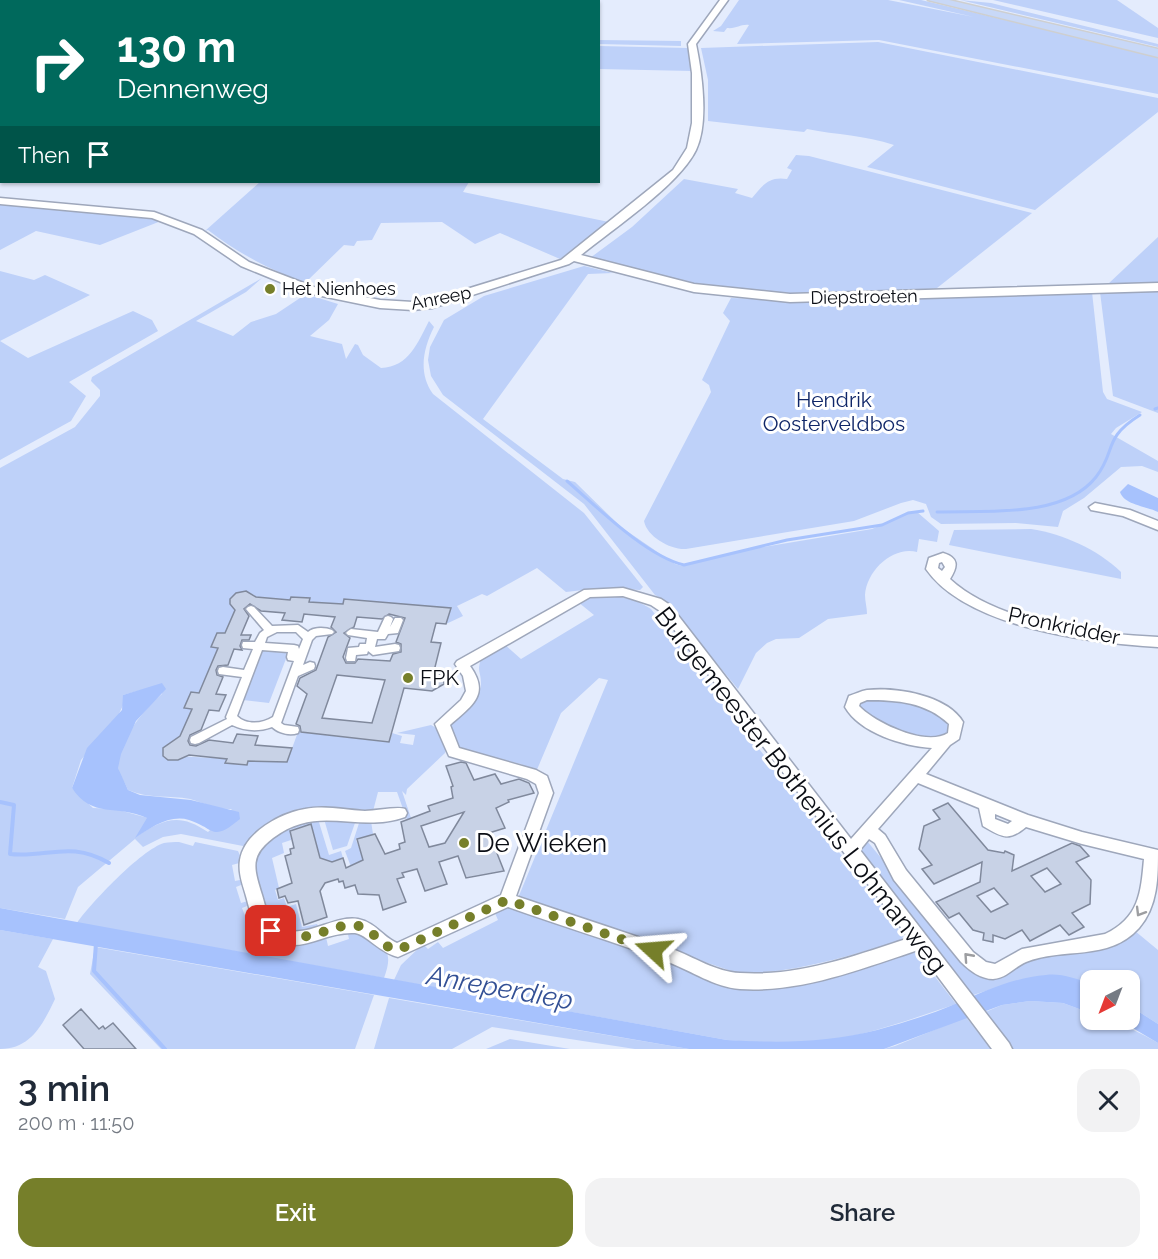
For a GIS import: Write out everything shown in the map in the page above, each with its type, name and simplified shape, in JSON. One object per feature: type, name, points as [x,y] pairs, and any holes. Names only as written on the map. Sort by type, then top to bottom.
[{"type":"highway","points":[[934,0],[1158,51]]},
{"type":"highway","points":[[950,0],[1158,51]]},
{"type":"street","name":"Anreep","points":[[0,201],[154,215],[191,228],[233,258],[292,284],[328,296],[380,304],[413,306],[432,304],[549,269],[574,257],[666,183],[686,160],[694,143],[697,123],[697,73],[692,44],[724,0]]},
{"type":"street","name":"Diepstroeten","points":[[574,257],[694,288],[790,298],[1158,287]]},
{"type":"street","points":[[1095,507],[1108,504],[1158,526]]},
{"type":"street","name":"Pronkridder","points":[[944,579],[979,604],[1046,626],[1121,639],[1158,642]]},
{"type":"street","name":"Burgemeester Bothenius Lohmanweg","points":[[507,900],[546,793],[542,780],[531,774],[454,752],[442,724],[471,698],[475,686],[472,677],[462,664],[588,593],[623,592],[645,597],[665,608],[1003,1049]]},
{"type":"street","points":[[250,609],[270,630]]},
{"type":"street","points":[[351,633],[382,636],[384,630],[395,631],[393,620]]},
{"type":"street","points":[[294,730],[279,724],[262,727],[239,724],[233,720],[232,713],[248,674],[253,645],[263,635],[270,630],[298,629],[308,638]]},
{"type":"street","points":[[279,724],[308,638],[314,632],[329,632]]},
{"type":"street","points":[[373,635],[359,651],[394,648]]},
{"type":"street","points":[[253,645],[294,649],[292,657],[300,658]]},
{"type":"street","points":[[294,674],[310,666]]},
{"type":"street","points":[[223,671],[248,674]]},
{"type":"street","points":[[851,849],[956,732],[956,722],[946,710],[935,704],[880,695],[858,696],[854,700],[852,707],[855,713],[873,725],[913,740],[944,744]]},
{"type":"street","points":[[195,740],[233,720]]},
{"type":"street","points":[[868,830],[880,839],[900,875],[967,957],[976,966],[989,971],[1000,971],[1028,955],[1116,937],[1130,927],[1146,902],[1155,856],[1024,820],[1011,831],[1002,830],[988,822],[986,806],[916,776]]},
{"type":"street","points":[[400,813],[382,817],[299,817],[281,825],[262,839],[250,851],[247,860],[265,926],[278,934],[296,938],[316,936],[356,926],[367,929],[392,950],[398,950],[507,900],[674,957],[723,978],[740,981],[769,981],[830,969],[920,942]]},
{"type":"green space","points":[[739,0],[888,0],[974,17],[899,0],[921,0],[1158,56],[1158,94],[879,40],[737,44],[749,25],[727,28],[724,32],[713,31],[721,26]]},
{"type":"green space","points":[[960,0],[991,3],[1158,44],[1158,47]]},
{"type":"green space","points":[[993,0],[1117,0],[1158,28],[1158,38]]},
{"type":"green space","points":[[600,40],[681,41],[681,46],[600,44]]},
{"type":"green space","points":[[878,42],[1158,98],[1158,112],[1035,210],[867,167],[894,145],[883,142],[807,129],[804,132],[708,121],[708,80],[701,48]]},
{"type":"green space","points":[[600,46],[688,48],[692,71],[600,69]]},
{"type":"green space","points":[[796,155],[809,156],[1032,213],[932,292],[798,296],[696,284],[590,258],[632,227],[684,179],[738,189],[735,193],[752,198],[763,185],[771,180],[787,179],[792,170],[787,168]]},
{"type":"green space","points":[[259,183],[468,183],[463,192],[609,222],[560,259],[500,233],[475,244],[442,222],[381,223],[372,240],[357,241],[354,246],[344,245],[305,283],[255,260],[208,230],[205,231]]},
{"type":"green space","points":[[0,203],[46,209],[148,216],[161,221],[100,245],[36,231],[0,250]]},
{"type":"green space","points":[[1158,237],[1158,284],[1107,285]]},
{"type":"green space","points":[[584,266],[613,273],[588,274],[483,419],[563,479],[575,482],[621,527],[675,564],[682,566],[740,551],[872,529],[917,512],[939,531],[937,542],[919,539],[917,552],[908,551],[891,556],[876,569],[865,595],[867,614],[828,619],[799,638],[776,639],[767,643],[756,653],[738,689],[664,600],[655,595],[584,504],[443,395],[431,376],[428,360],[430,347],[444,320],[484,296]]},
{"type":"green space","points":[[0,271],[34,280],[45,275],[90,295],[0,341]]},
{"type":"green space","points":[[262,278],[246,292],[196,321],[233,336],[251,322],[276,314],[306,294],[338,304],[329,320],[310,336],[342,344],[346,359],[355,344],[358,345],[363,355],[381,368],[391,367],[406,358],[429,321],[434,327],[425,352],[424,369],[425,378],[433,394],[584,513],[643,587],[640,590],[601,588],[566,592],[537,568],[487,596],[482,594],[457,606],[463,616],[446,624],[444,613],[243,601],[175,756],[287,762],[298,732],[389,742],[392,733],[402,736],[400,743],[413,745],[415,735],[397,733],[431,725],[438,729],[447,746],[445,753],[407,789],[406,795],[402,791],[411,818],[407,820],[397,792],[378,792],[372,815],[307,812],[243,846],[181,834],[163,837],[143,847],[135,839],[78,887],[65,919],[0,908],[0,468],[75,427],[100,396],[100,390],[91,381],[92,377]],"holes":[[[163,684],[162,694],[140,717],[127,737],[119,758],[118,768],[128,790],[136,793],[190,799],[232,809],[208,832],[189,822],[172,820],[156,825],[137,836],[148,818],[115,809],[93,808],[72,788],[81,760],[117,718],[124,703],[123,695]]]},
{"type":"green space","points":[[1158,290],[1158,413],[1113,396],[1100,292]]},
{"type":"green space","name":"Hendrik Oosterveldbos","points":[[1092,292],[1103,392],[1107,399],[1142,412],[1116,428],[1111,434],[1158,461],[1158,472],[1142,466],[1121,467],[1084,498],[1063,511],[1058,527],[1016,523],[941,524],[931,517],[926,504],[913,500],[854,521],[686,549],[667,545],[646,527],[644,521],[711,392],[709,385],[702,380],[730,321],[723,313],[731,298],[834,301]]},
{"type":"green space","points":[[133,311],[152,320],[158,331],[69,382],[86,396],[71,421],[0,460],[0,341],[28,358]]},
{"type":"green space","points":[[1031,529],[1067,539],[1101,556],[1121,572],[1121,579],[949,545],[954,530]]},
{"type":"green space","points":[[591,596],[629,599],[651,609],[903,935],[902,940],[800,967],[758,973],[737,973],[518,898],[608,680],[599,678],[561,713],[536,772],[521,764],[461,750],[446,722],[473,702],[477,696],[481,684],[479,669],[482,656],[504,644],[521,659],[594,615],[578,602]]},
{"type":"green space","points":[[259,650],[289,651],[269,703],[243,700]]},
{"type":"green space","points":[[864,699],[898,701],[926,709],[948,720],[947,734],[938,738],[926,739],[888,727],[857,709],[859,701]]},
{"type":"green space","points":[[318,819],[329,855],[341,851],[343,858],[331,862],[320,858],[311,824],[290,830],[291,840],[282,843],[284,853],[272,858],[279,888],[275,890],[278,900],[284,898],[287,907],[296,904],[302,927],[317,924],[320,931],[290,933],[277,928],[266,914],[258,890],[255,853],[285,827]]},
{"type":"green space","points":[[324,819],[356,820],[347,846],[333,850]]},
{"type":"green space","points":[[360,820],[371,821],[373,834],[356,840],[365,863],[351,867],[345,851],[351,848]]},
{"type":"green space","points":[[867,841],[974,970],[1135,931],[1158,950],[1158,1024],[1140,1012],[1140,970],[1080,970],[1080,980],[1059,978],[1029,980],[970,996],[861,852]]},
{"type":"green space","points":[[179,842],[193,846],[195,842],[238,851],[243,862],[232,865],[235,881],[245,879],[246,883],[236,887],[241,903],[251,900],[252,904],[242,908],[252,934],[262,928],[326,937],[328,946],[349,939],[347,930],[352,929],[383,946],[388,958],[384,978],[77,923],[93,903],[130,866],[164,843]]},
{"type":"green space","points":[[518,907],[668,961],[710,979],[865,967],[916,952],[956,1004],[860,1034],[820,1041],[773,1043],[727,1040],[394,980],[401,965],[423,944],[428,949],[438,942],[443,948],[498,920],[494,911]]},
{"type":"green space","points":[[0,930],[53,939],[38,967],[46,971],[55,999],[46,1017],[28,1040],[11,1048],[0,1049]]},
{"type":"green space","points":[[95,947],[374,995],[355,1049],[161,1049],[90,974]]},
{"type":"green space","points":[[389,998],[689,1049],[635,1049],[492,1027],[452,1049],[374,1049]]},
{"type":"green space","points":[[1030,1001],[1063,1003],[1080,1009],[1080,1030],[1133,1030],[1158,1043],[1158,1049],[1011,1049],[983,1013],[1002,1005]]},
{"type":"green space","points":[[966,1017],[991,1049],[884,1049],[895,1046]]},
{"type":"green space","points":[[510,1039],[570,1049],[486,1049]]},
{"type":"shaded area","points":[[1128,484],[1158,498],[1158,512],[1126,500],[1120,492]]},
{"type":"shaded area","points":[[162,683],[166,689],[136,721],[121,754],[118,768],[128,790],[140,795],[191,800],[239,812],[240,819],[218,832],[213,832],[189,820],[175,819],[160,823],[135,838],[147,818],[88,804],[72,788],[87,748],[122,710],[123,695]]},
{"type":"shaded area","points":[[0,908],[727,1040],[802,1041],[858,1034],[926,1015],[988,990],[1034,976],[1063,976],[1080,980],[1080,1009],[1063,1003],[1030,1001],[1002,1005],[884,1049],[689,1049],[0,930]]},
{"type":"shaded area","points":[[1140,1012],[1158,1024],[1158,1043],[1136,1030],[1140,1030]]},
{"type":"building","name":"FPK","points":[[246,591],[256,597],[290,600],[291,597],[310,598],[309,602],[343,604],[344,599],[451,608],[446,624],[436,623],[431,642],[441,643],[434,671],[443,676],[444,684],[432,691],[404,688],[389,742],[301,732],[300,726],[296,724],[307,694],[297,686],[300,678],[316,670],[328,637],[336,632],[331,627],[335,617],[304,614],[302,622],[282,620],[285,613],[261,611],[250,604],[244,609],[249,616],[241,635],[251,635],[249,640],[242,640],[240,646],[242,650],[234,649],[228,665],[218,666],[216,670],[217,675],[223,677],[216,694],[226,695],[219,711],[209,710],[201,730],[190,735],[188,741],[190,745],[196,746],[209,740],[233,743],[237,734],[258,736],[255,745],[292,748],[287,762],[248,761],[247,765],[225,763],[227,759],[189,755],[178,760],[168,760],[163,756],[163,748],[180,736],[192,709],[184,708],[191,692],[199,693],[218,648],[211,647],[217,633],[225,633],[235,610],[230,604],[230,599],[236,593]],"holes":[[[389,614],[405,618],[396,642],[401,644],[401,652],[393,654],[390,661],[358,659],[355,663],[346,663],[343,657],[350,638],[344,633],[354,627],[357,617],[382,619]],[[337,675],[385,680],[372,723],[322,718]]]},
{"type":"building","name":"De Wieken","points":[[466,763],[474,780],[495,774],[501,784],[519,779],[529,783],[534,793],[508,800],[509,802],[496,808],[505,828],[489,833],[504,871],[466,878],[458,856],[439,862],[447,884],[425,891],[417,869],[402,873],[404,877],[397,879],[406,902],[383,910],[379,895],[358,894],[355,885],[345,888],[343,881],[339,882],[338,879],[325,883],[320,891],[327,917],[304,925],[298,901],[288,903],[285,896],[279,898],[277,889],[292,883],[285,856],[291,854],[290,849],[294,848],[290,831],[311,824],[320,858],[332,862],[343,858],[346,868],[363,860],[357,839],[375,834],[385,854],[400,849],[399,844],[405,842],[401,822],[430,811],[428,806],[453,798],[451,787],[453,786],[446,766]],"holes":[[[464,812],[445,843],[429,847],[421,826]]]},
{"type":"building","points":[[948,803],[988,850],[1004,853],[1005,851],[1014,855],[1012,871],[1072,843],[1080,846],[1089,856],[1076,862],[1091,880],[1090,904],[1072,913],[1084,927],[1069,935],[1060,925],[1030,941],[1022,930],[1005,939],[993,935],[993,942],[983,940],[984,933],[973,930],[959,913],[949,918],[936,902],[980,882],[982,862],[934,884],[922,869],[932,865],[919,849],[924,826],[940,819],[933,810]],"holes":[[[1047,868],[1061,884],[1045,892],[1031,876]],[[994,888],[1008,904],[991,912],[977,896]]]},
{"type":"building","points":[[81,1009],[99,1029],[103,1026],[105,1029],[113,1023],[136,1049],[84,1049],[63,1025]]},
{"type":"waterway","points":[[937,512],[1022,509],[1064,500],[1082,490],[1096,477],[1115,438],[1128,423],[1140,415]]},
{"type":"waterway","points":[[567,481],[638,541],[669,560],[684,565],[787,540],[882,525],[908,513],[923,511]]},
{"type":"waterway","points":[[0,802],[14,805],[10,854],[71,851],[95,856],[109,863]]},
{"type":"waterway","points":[[96,943],[94,971],[165,1049]]},
{"type":"place","name":"Het Nienhoes","points":[[270,289]]},
{"type":"place","name":"FPK","points":[[408,678]]},
{"type":"place","name":"De Wieken","points":[[464,843]]},
{"type":"route","points":[[271,931],[296,938],[316,936],[343,927],[356,926],[367,929],[392,950],[398,950],[507,900],[653,950]]},
{"type":"water label","name":"Anreperdiep","points":[[500,988]]}]
